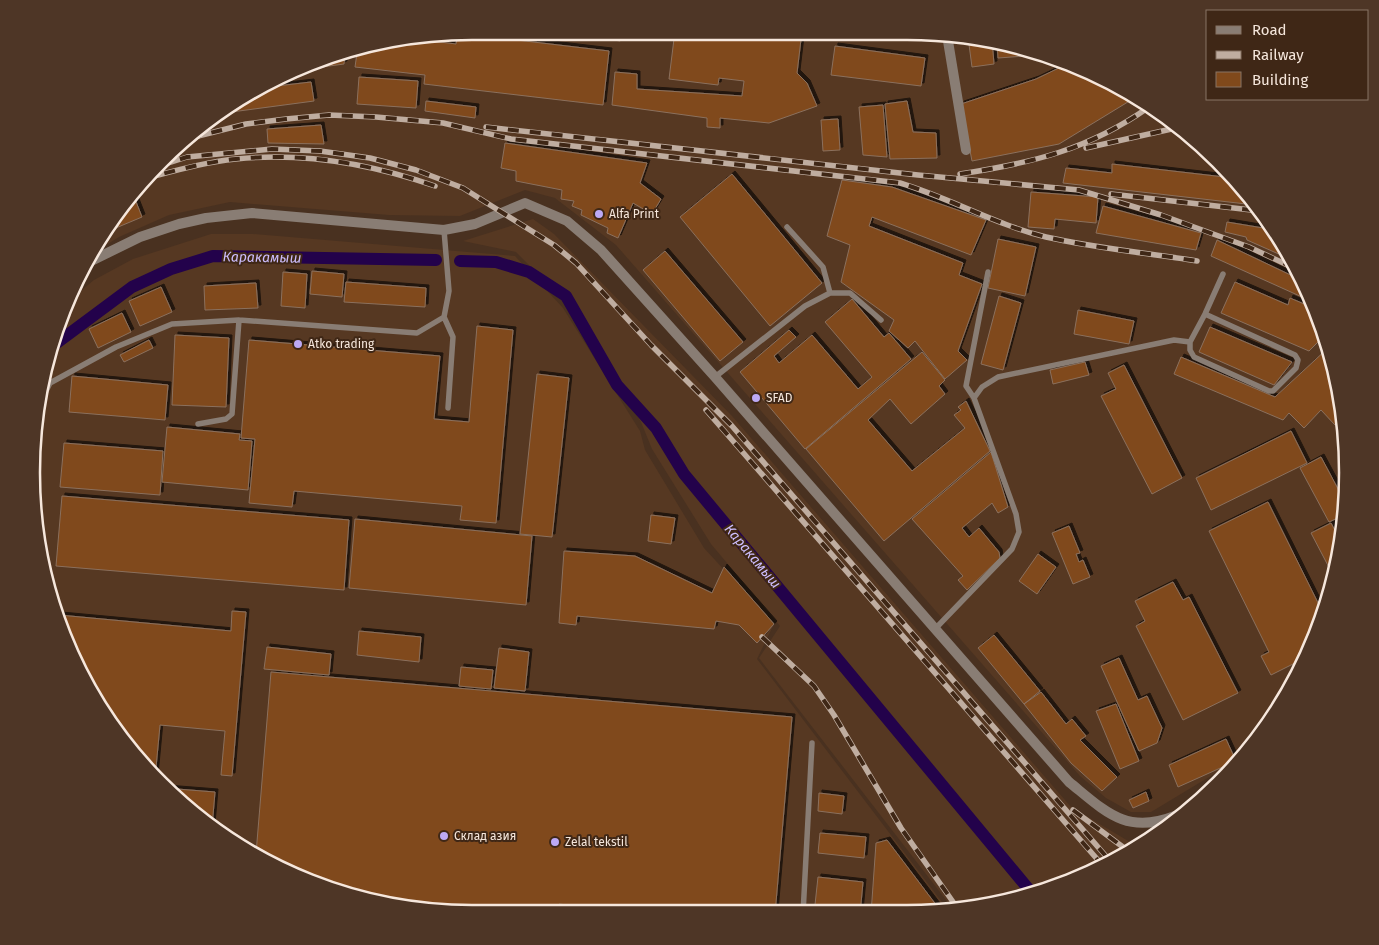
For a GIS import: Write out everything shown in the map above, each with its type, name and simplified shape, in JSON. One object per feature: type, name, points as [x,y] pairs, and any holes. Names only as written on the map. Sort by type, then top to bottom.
[{"type":"street","points":[[948,42],[966,150]]},
{"type":"street","points":[[96,259],[140,237],[179,224],[206,218],[252,214],[444,230],[475,224],[525,203],[567,221],[601,250],[715,377],[1069,782],[1113,816],[1134,823],[1167,818]]},
{"type":"lane","points":[[786,227],[823,267],[830,293]]},
{"type":"lane","points":[[444,230],[449,291],[444,317],[453,338],[448,408]]},
{"type":"lane","points":[[935,629],[1012,549],[1019,532],[1016,514],[974,398],[966,386],[988,272]]},
{"type":"lane","points":[[1206,314],[1295,355],[1298,360],[1296,368],[1273,391],[1268,391],[1194,357],[1190,350],[1190,342],[1206,314],[1222,274]]},
{"type":"lane","points":[[715,377],[805,306],[830,293],[850,293],[881,320]]},
{"type":"lane","points":[[49,386],[50,383],[116,347],[172,324],[239,320],[417,333],[444,317]]},
{"type":"lane","points":[[198,424],[226,419],[232,414],[239,320]]},
{"type":"lane","points":[[974,398],[982,386],[998,378],[1174,340],[1190,342]]},
{"type":"lane","points":[[803,905],[812,743]]},
{"type":"shaded area","points":[[472,40],[906,40],[935,41],[991,48],[1046,63],[1072,73],[1123,98],[1170,129],[1192,147],[1232,187],[1250,209],[1281,256],[1294,281],[1316,333],[1324,361],[1331,388],[1338,444],[1338,501],[1335,529],[1331,557],[1316,612],[1306,638],[1281,689],[1250,736],[1232,758],[1219,771],[1151,812],[1131,812],[1106,798],[1080,776],[616,245],[555,198],[525,190],[460,216],[389,215],[230,202],[169,215],[119,237],[104,246],[129,209],[147,187],[187,147],[209,129],[256,98],[307,73],[333,63],[388,48],[444,41]]},
{"type":"shaded area","points":[[533,219],[554,234],[732,416],[1071,807],[1130,842],[1098,860],[1046,882],[991,897],[948,903],[759,658],[780,626],[711,544],[652,449],[641,422],[564,300],[516,252],[463,241]]},
{"type":"shaded area","points":[[211,234],[253,234],[515,256],[563,308],[640,431],[645,450],[704,548],[774,624],[757,659],[943,903],[906,905],[472,905],[416,901],[388,897],[361,890],[307,872],[256,847],[209,816],[187,798],[147,758],[129,736],[98,689],[73,638],[63,612],[48,557],[44,529],[41,501],[41,444],[48,388],[63,333],[80,291],[94,280],[133,259]]},
{"type":"building","points":[[516,40],[609,51],[603,105],[424,84],[425,75],[355,67],[357,56],[388,48],[437,42],[456,44],[457,41]]},
{"type":"building","points":[[674,40],[801,40],[797,73],[807,83],[817,106],[769,123],[720,118],[720,128],[707,127],[707,118],[612,105],[615,72],[637,74],[637,89],[742,96],[744,81],[719,78],[718,85],[669,79]]},
{"type":"building","points":[[969,45],[993,48],[994,64],[972,67]]},
{"type":"building","points":[[835,46],[925,58],[921,86],[831,75]]},
{"type":"building","points":[[998,50],[1022,56],[998,58]]},
{"type":"building","points":[[344,60],[344,64],[323,67]]},
{"type":"building","points":[[1059,68],[1098,85],[1129,102],[1059,144],[972,161],[961,104],[1036,79]]},
{"type":"building","points":[[359,77],[418,81],[416,108],[357,104]]},
{"type":"building","points":[[311,82],[314,101],[234,112],[256,98],[280,86]]},
{"type":"building","points":[[426,101],[476,107],[475,118],[425,111]]},
{"type":"building","points":[[907,101],[913,132],[936,133],[937,158],[890,159],[885,104]]},
{"type":"building","points":[[883,105],[887,157],[863,155],[859,107]]},
{"type":"building","points":[[838,119],[840,150],[823,151],[821,120]]},
{"type":"building","points":[[321,125],[324,144],[268,143],[267,129]]},
{"type":"building","points":[[505,143],[647,163],[640,183],[661,199],[652,214],[633,203],[618,238],[607,233],[608,228],[581,215],[582,210],[572,206],[574,201],[561,199],[562,190],[516,181],[516,171],[501,168]]},
{"type":"building","points":[[1112,164],[1222,177],[1246,204],[1063,183],[1066,168],[1112,173]]},
{"type":"building","points":[[732,174],[822,283],[770,326],[680,217]]},
{"type":"building","points":[[842,180],[892,187],[986,220],[971,255],[872,217],[869,226],[963,263],[959,275],[982,284],[958,351],[967,360],[945,379],[915,341],[908,348],[889,331],[894,320],[841,282],[850,245],[827,236]]},
{"type":"building","points":[[1031,192],[1098,197],[1096,223],[1055,219],[1054,229],[1028,227]]},
{"type":"building","points":[[136,201],[142,217],[116,228]]},
{"type":"building","points":[[1103,206],[1201,233],[1196,250],[1096,233]]},
{"type":"building","points":[[1227,222],[1263,228],[1280,255],[1247,240],[1246,237],[1225,232]]},
{"type":"building","points":[[998,239],[1036,247],[1025,296],[988,288]]},
{"type":"building","points":[[1217,240],[1291,275],[1301,297],[1211,256]]},
{"type":"building","points":[[665,251],[743,342],[720,361],[643,270]]},
{"type":"building","points":[[312,271],[344,274],[342,297],[310,294]]},
{"type":"building","points":[[283,272],[307,274],[305,308],[281,306]]},
{"type":"building","points":[[346,282],[426,288],[425,307],[344,302]]},
{"type":"building","points":[[1235,282],[1288,305],[1290,298],[1305,304],[1318,342],[1309,351],[1221,313]]},
{"type":"building","points":[[256,283],[258,308],[205,310],[204,286]]},
{"type":"building","points":[[161,287],[172,312],[140,326],[129,301]]},
{"type":"building","points":[[999,296],[1021,303],[1003,370],[981,364]]},
{"type":"building","points":[[852,299],[884,337],[889,333],[911,359],[805,449],[740,372],[789,330],[796,337],[774,356],[779,363],[812,335],[858,389],[872,377],[825,322]]},
{"type":"building","points":[[1078,310],[1134,321],[1129,344],[1074,334]]},
{"type":"building","points":[[122,313],[131,332],[98,348],[89,329]]},
{"type":"building","points":[[477,326],[513,330],[496,523],[460,520],[462,506],[294,491],[292,507],[249,503],[255,439],[241,438],[249,340],[440,356],[434,419],[469,422]]},
{"type":"building","points":[[1210,327],[1292,362],[1274,385],[1199,352]]},
{"type":"building","points":[[175,335],[229,338],[226,407],[172,405]]},
{"type":"building","points":[[149,340],[153,348],[124,362],[120,355]]},
{"type":"building","points":[[922,352],[945,380],[939,386],[945,394],[911,424],[890,399],[868,420],[912,471],[965,428],[954,415],[961,410],[958,407],[966,401],[990,451],[884,541],[806,449]]},
{"type":"building","points":[[1322,354],[1331,388],[1336,424],[1321,410],[1304,428],[1289,413],[1283,420],[1174,374],[1181,357],[1275,397]]},
{"type":"building","points":[[1085,362],[1089,375],[1053,384],[1050,370]]},
{"type":"building","points":[[1124,365],[1182,478],[1152,494],[1101,396],[1116,389],[1108,373]]},
{"type":"building","points":[[537,374],[569,378],[552,537],[520,534]]},
{"type":"building","points":[[72,376],[168,385],[165,420],[69,412]]},
{"type":"building","points":[[167,427],[240,434],[239,440],[252,441],[248,490],[162,482]]},
{"type":"building","points":[[1291,431],[1307,463],[1211,510],[1196,478]]},
{"type":"building","points":[[64,443],[163,451],[160,495],[60,487]]},
{"type":"building","points":[[991,452],[1008,507],[998,513],[992,503],[962,528],[969,537],[979,528],[999,552],[1000,558],[967,590],[958,580],[963,576],[912,519]]},
{"type":"building","points":[[1321,457],[1338,490],[1336,519],[1329,522],[1300,468]]},
{"type":"building","points":[[62,496],[349,520],[344,590],[56,566]]},
{"type":"building","points":[[1268,502],[1318,604],[1294,663],[1271,675],[1261,656],[1269,652],[1209,531]]},
{"type":"building","points":[[651,515],[675,518],[671,544],[648,541]]},
{"type":"building","points":[[355,519],[532,536],[526,605],[349,588]]},
{"type":"building","points":[[1331,523],[1335,530],[1329,567],[1311,533]]},
{"type":"building","points":[[1069,526],[1080,553],[1076,554],[1079,562],[1083,560],[1090,577],[1073,584],[1052,533]]},
{"type":"building","points":[[564,551],[635,556],[712,593],[724,567],[774,624],[757,643],[739,625],[716,621],[714,629],[577,616],[576,625],[559,623]]},
{"type":"building","points":[[1038,554],[1056,567],[1037,594],[1019,581]]},
{"type":"building","points":[[1173,582],[1183,600],[1189,597],[1238,693],[1183,720],[1136,626],[1145,621],[1135,601]]},
{"type":"building","points":[[232,611],[246,612],[232,776],[221,775],[225,731],[160,725],[156,767],[129,736],[98,689],[64,615],[231,631]]},
{"type":"building","points":[[359,631],[421,637],[419,662],[357,655]]},
{"type":"building","points":[[994,635],[1040,691],[1024,704],[978,648]]},
{"type":"building","points":[[267,647],[331,654],[329,675],[264,669]]},
{"type":"building","points":[[499,648],[529,652],[525,691],[494,688]]},
{"type":"building","points":[[1119,658],[1138,700],[1147,696],[1162,728],[1157,743],[1139,751],[1101,666]]},
{"type":"building","points":[[461,667],[493,670],[491,689],[459,686]]},
{"type":"building","points":[[271,672],[792,717],[776,905],[472,905],[416,901],[388,897],[333,882],[307,872],[257,847]]},
{"type":"building","points":[[1041,692],[1066,724],[1072,719],[1086,736],[1080,740],[1117,777],[1102,791],[1071,763],[1024,704]]},
{"type":"building","points":[[1116,704],[1139,761],[1120,769],[1096,711]]},
{"type":"building","points":[[1226,739],[1234,756],[1223,767],[1178,787],[1169,765]]},
{"type":"building","points":[[178,789],[215,792],[213,819]]},
{"type":"building","points":[[1146,792],[1149,801],[1133,808],[1129,800]]},
{"type":"building","points":[[819,793],[844,796],[842,814],[818,811]]},
{"type":"building","points":[[820,833],[866,837],[864,858],[818,853]]},
{"type":"building","points":[[887,840],[935,904],[872,905],[876,843]]},
{"type":"building","points":[[818,877],[863,882],[861,905],[815,905]]},
{"type":"waterway","name":"Каракамыш","points":[[61,340],[132,287],[171,269],[213,256],[436,260]]},
{"type":"waterway","name":"Каракамыш","points":[[460,261],[496,262],[529,272],[566,296],[617,385],[656,428],[684,474],[1027,887]]},
{"type":"railway","points":[[960,174],[1011,165],[1059,153],[1104,134],[1143,111]]},
{"type":"railway","points":[[202,135],[246,124],[329,115],[443,123],[511,139],[900,183],[1009,226],[1046,237],[1197,261]]},
{"type":"railway","points":[[486,127],[918,175],[1079,190],[1161,215],[1249,247],[1285,264]]},
{"type":"railway","points":[[1086,148],[1170,129]]},
{"type":"railway","points":[[172,162],[187,157],[272,149],[320,151],[370,158],[416,170],[463,188],[554,245],[576,263],[651,345],[732,426],[1106,856]]},
{"type":"railway","points":[[159,175],[224,160],[287,157],[362,166],[435,186]]},
{"type":"railway","points":[[1111,194],[1251,210]]},
{"type":"railway","points":[[706,410],[1098,860]]},
{"type":"railway","points":[[762,637],[814,686],[834,715],[901,828],[953,902]]},
{"type":"railway","points":[[1073,810],[1123,847]]},
{"type":"place","name":"Alfa Print","points":[[599,214]]},
{"type":"place","name":"Atko trading","points":[[298,344]]},
{"type":"place","name":"SFAD","points":[[756,398]]},
{"type":"place","name":"Склад азия","points":[[444,836]]},
{"type":"place","name":"Zelal tekstil","points":[[555,842]]}]
